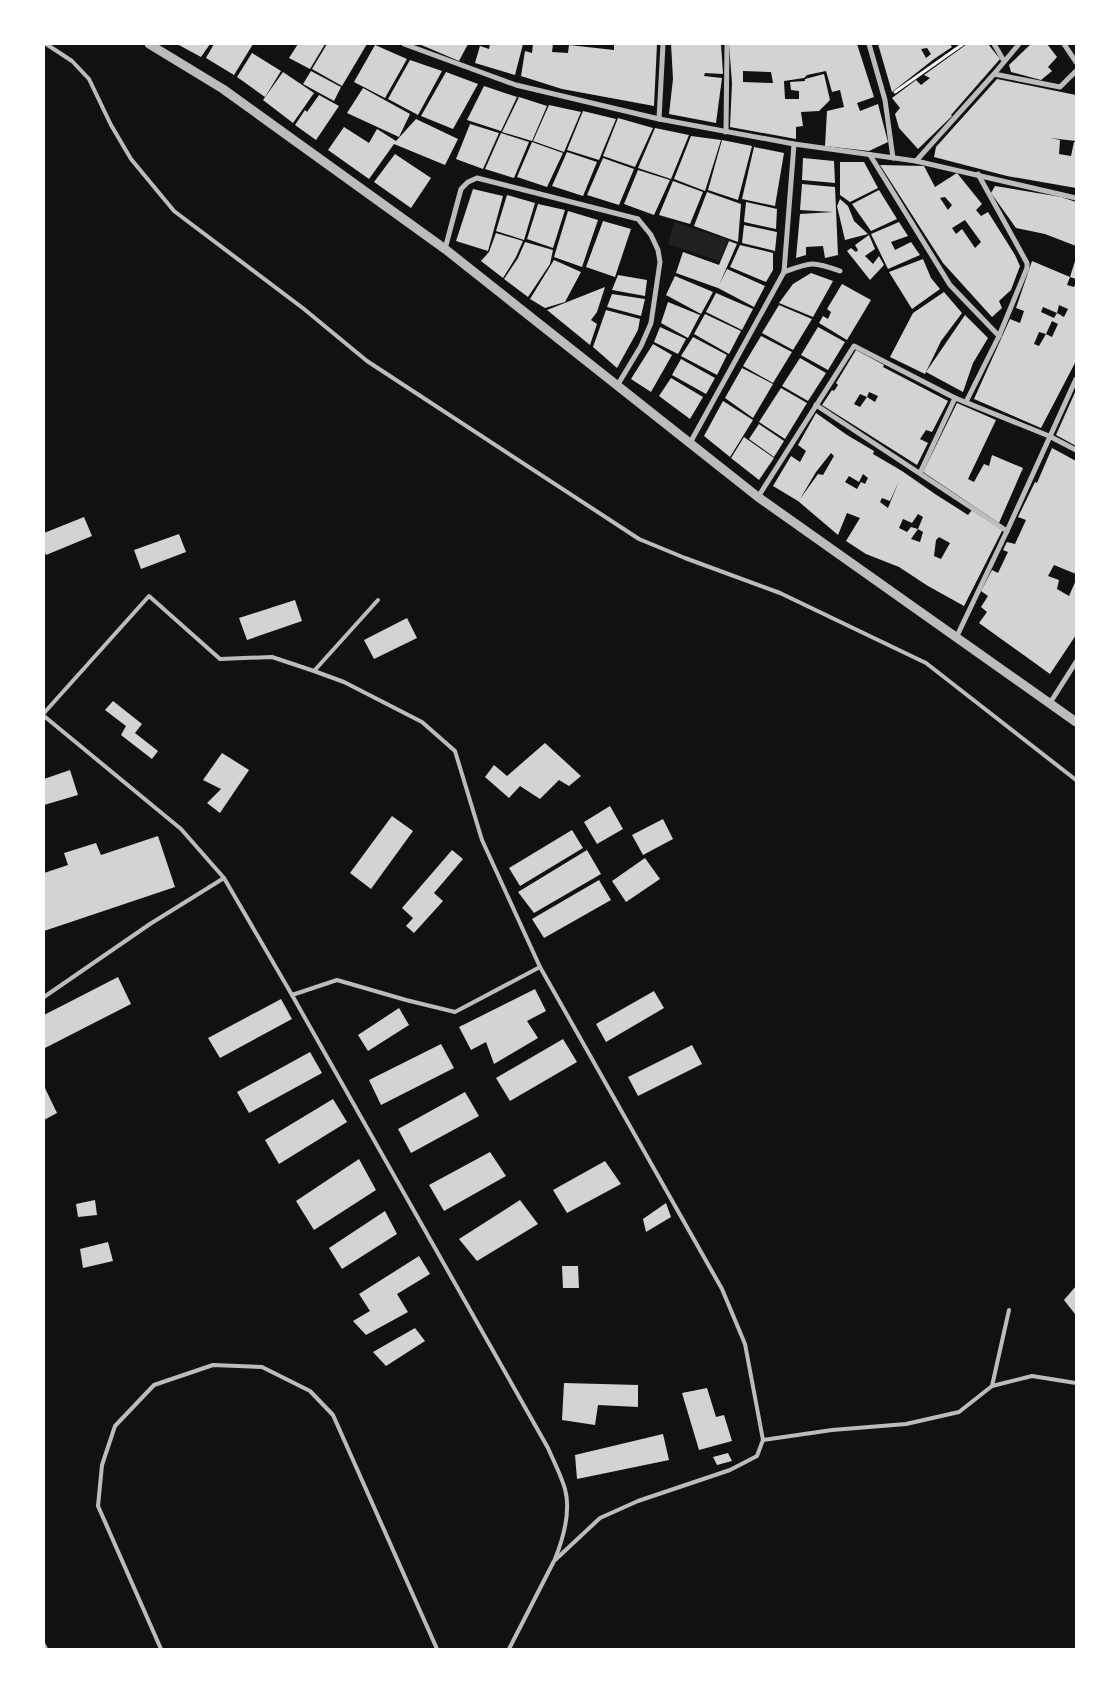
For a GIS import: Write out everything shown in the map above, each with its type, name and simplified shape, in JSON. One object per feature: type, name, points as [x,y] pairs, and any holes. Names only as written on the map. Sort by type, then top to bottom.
[{"type":"street","points":[[149,44],[223,89],[445,249],[758,498],[1076,722]]},
{"type":"street","points":[[404,44],[516,85],[659,119],[794,144],[916,160],[1076,198]]},
{"type":"street","points":[[659,119],[663,44]]},
{"type":"street","points":[[726,132],[727,44]]},
{"type":"street","points":[[869,44],[885,100],[892,158]]},
{"type":"street","points":[[994,44],[1004,62]]},
{"type":"street","points":[[916,160],[1019,44]]},
{"type":"street","points":[[1064,44],[1076,62]]},
{"type":"street","points":[[994,74],[1060,87],[1076,71]]},
{"type":"street","points":[[690,443],[784,272],[794,144]]},
{"type":"street","points":[[870,155],[950,285],[999,336]]},
{"type":"street","points":[[966,402],[999,336],[1027,263],[978,174]]},
{"type":"street","points":[[445,249],[462,189],[468,182],[477,178],[638,219],[651,235],[658,250],[660,262],[651,323],[641,346],[617,386]]},
{"type":"street","points":[[784,272],[809,263],[824,265],[840,271]]},
{"type":"street","points":[[758,498],[854,346],[955,398],[1049,436],[1076,450]]},
{"type":"street","points":[[956,638],[1076,379]]},
{"type":"street","points":[[920,473],[955,398]]},
{"type":"street","points":[[816,405],[1007,531]]},
{"type":"street","points":[[1050,703],[1076,662]]},
{"type":"lane","points":[[46,44],[72,61],[89,79],[111,125],[131,159],[174,211],[304,310],[367,361],[639,538],[685,558],[780,593],[926,663],[1076,780]]},
{"type":"lane","points":[[509,1649],[562,1543],[567,1510],[565,1490],[548,1448],[224,878],[181,829],[44,714],[149,596],[220,659],[272,657],[314,670],[344,682],[422,722],[454,751],[482,840],[540,967],[722,1289],[745,1344],[764,1440],[757,1456],[730,1470],[638,1500],[600,1518],[554,1562]]},
{"type":"lane","points":[[314,670],[378,600]]},
{"type":"lane","points":[[44,997],[150,924],[224,878]]},
{"type":"lane","points":[[292,995],[336,980],[456,1012],[540,967]]},
{"type":"lane","points":[[992,1386],[1009,1310]]},
{"type":"lane","points":[[161,1649],[98,1506],[102,1465],[114,1426],[154,1385],[213,1365],[262,1367],[310,1391],[333,1415],[437,1649]]},
{"type":"lane","points":[[764,1440],[832,1430],[906,1424],[959,1412],[992,1386],[1032,1376],[1076,1383]]},
{"type":"lane","points":[[44,1645],[46,1649]]},
{"type":"path","points":[[885,100],[963,44]]},
{"type":"shaded area","points":[[674,222],[728,240],[719,261],[668,244]]},
{"type":"building","points":[[177,44],[210,44],[201,57]]},
{"type":"building","points":[[214,44],[253,44],[234,75],[206,58]]},
{"type":"building","points":[[298,44],[325,44],[310,69],[289,58]]},
{"type":"building","points":[[327,44],[367,44],[342,86],[312,69]]},
{"type":"building","points":[[419,44],[468,44],[459,61]]},
{"type":"building","points":[[490,44],[523,44],[515,75],[475,63],[480,46],[489,49]]},
{"type":"building","points":[[533,44],[553,44],[552,52],[568,53],[569,45],[614,50],[614,44],[657,44],[654,106],[562,89],[521,76],[525,51],[532,53]]},
{"type":"building","points":[[671,44],[721,44],[723,74],[705,73],[704,76],[722,78],[716,123],[669,114],[673,79]]},
{"type":"building","points":[[729,44],[857,44],[874,97],[857,103],[860,111],[878,104],[888,142],[869,151],[825,146],[827,111],[844,107],[840,90],[832,92],[826,71],[807,75],[804,78],[784,81],[785,99],[799,99],[799,91],[791,90],[790,82],[805,81],[805,79],[824,74],[830,100],[819,111],[801,112],[803,126],[796,127],[796,139],[730,127],[732,83]],"holes":[[[743,71],[771,72],[773,83],[743,82]]]},
{"type":"building","points":[[878,44],[950,44],[952,47],[892,92]],"holes":[[[927,48],[931,54],[926,58],[921,49]]]},
{"type":"building","points":[[967,44],[988,44],[1000,59],[952,116],[918,149],[899,128],[895,114],[900,108],[892,98],[916,80],[921,85],[930,78],[924,75]]},
{"type":"building","points":[[1031,44],[1047,44],[1057,57],[1048,67],[1052,71],[1041,80],[1011,72],[1009,65]]},
{"type":"building","points":[[375,45],[407,59],[385,98],[354,82]]},
{"type":"building","points":[[252,53],[281,71],[265,97],[237,77]]},
{"type":"building","points":[[410,60],[442,71],[418,115],[388,99]]},
{"type":"building","points":[[311,71],[341,87],[334,101],[303,84]]},
{"type":"building","points":[[283,72],[314,93],[293,123],[263,100]]},
{"type":"building","points":[[446,72],[478,84],[453,129],[421,116]]},
{"type":"building","points":[[997,79],[1076,95],[1076,141],[1050,138],[1060,140],[1059,154],[1071,156],[1074,142],[1076,142],[1076,188],[1007,176],[934,157],[936,147]]},
{"type":"building","points":[[484,86],[517,97],[501,131],[467,120]]},
{"type":"building","points":[[363,88],[410,114],[399,137],[347,113]]},
{"type":"building","points":[[319,95],[339,106],[316,140],[295,125],[305,110],[307,112]]},
{"type":"building","points":[[519,97],[547,106],[532,141],[502,132]]},
{"type":"building","points":[[549,105],[581,112],[564,152],[533,141]]},
{"type":"building","points":[[583,111],[616,119],[599,160],[567,150]]},
{"type":"building","points":[[618,118],[653,128],[635,167],[603,156]]},
{"type":"building","points":[[416,119],[458,139],[445,165],[394,144],[369,179],[328,150],[344,127],[369,143],[377,129],[396,141]]},
{"type":"building","points":[[470,124],[499,133],[483,169],[456,159]]},
{"type":"building","points":[[655,128],[689,135],[671,179],[638,168]]},
{"type":"building","points":[[501,133],[529,142],[514,178],[485,169]]},
{"type":"building","points":[[691,136],[721,140],[705,191],[674,179]]},
{"type":"building","points":[[722,140],[752,146],[738,200],[708,190]]},
{"type":"building","points":[[532,142],[563,153],[547,187],[517,177]]},
{"type":"building","points":[[754,147],[784,153],[775,206],[742,199]]},
{"type":"building","points":[[567,152],[597,162],[583,196],[552,186]]},
{"type":"building","points":[[395,154],[431,178],[411,208],[374,182]]},
{"type":"building","points":[[603,158],[634,169],[619,205],[587,195]]},
{"type":"building","points":[[803,158],[834,161],[835,183],[802,180]]},
{"type":"building","points":[[840,162],[864,162],[878,188],[850,202],[840,195]]},
{"type":"building","points":[[880,165],[924,166],[935,187],[957,173],[982,204],[976,210],[981,216],[988,212],[1020,266],[1011,290],[999,301],[1002,308],[992,317],[943,263]],"holes":[[[945,197],[952,205],[948,210],[940,198]],[[965,220],[981,242],[975,248],[962,229],[956,234],[952,228]]]},
{"type":"building","points":[[638,170],[670,180],[654,215],[624,204]]},
{"type":"building","points":[[673,181],[703,192],[690,224],[659,215]]},
{"type":"building","points":[[802,184],[835,187],[838,255],[825,258],[823,246],[806,247],[806,255],[796,258],[800,214],[833,212],[800,210]]},
{"type":"building","points":[[995,186],[1061,197],[1076,202],[1076,246],[1045,234],[1016,228],[991,193]]},
{"type":"building","points":[[473,189],[503,196],[488,251],[456,241]]},
{"type":"building","points":[[879,190],[897,219],[871,231],[852,204]]},
{"type":"building","points":[[707,192],[741,204],[738,242],[694,226]]},
{"type":"building","points":[[507,195],[535,203],[524,240],[496,231]]},
{"type":"building","points":[[840,199],[848,206],[854,221],[868,234],[845,240],[837,206]]},
{"type":"building","points":[[746,202],[777,209],[776,229],[744,222]]},
{"type":"building","points":[[538,204],[565,210],[553,248],[527,239]]},
{"type":"building","points":[[568,211],[598,220],[582,267],[554,257]]},
{"type":"building","points":[[603,221],[631,229],[615,277],[586,267]]},
{"type":"building","points":[[899,222],[908,236],[891,242],[895,250],[911,242],[920,255],[888,269],[871,234]]},
{"type":"building","points":[[744,225],[777,232],[775,251],[742,243]]},
{"type":"building","points":[[496,233],[523,241],[503,278],[481,261],[489,252]]},
{"type":"building","points":[[869,235],[875,249],[865,256],[873,264],[879,256],[884,265],[870,280],[847,251],[851,248],[856,252],[858,250],[855,245]]},
{"type":"building","points":[[729,241],[737,244],[719,285],[727,269],[765,286],[754,307],[718,288],[676,273],[683,252],[719,265]]},
{"type":"building","points":[[525,242],[553,250],[550,264],[528,297],[504,279],[518,258]]},
{"type":"building","points":[[740,245],[773,253],[773,270],[766,282],[730,267]]},
{"type":"building","points":[[1076,258],[1076,279],[1070,277]]},
{"type":"building","points":[[923,259],[931,278],[940,289],[912,309],[889,272]]},
{"type":"building","points":[[554,260],[581,272],[565,302],[545,308],[530,299]]},
{"type":"building","points":[[1032,261],[1070,277],[1067,285],[1074,287],[1076,283],[1076,361],[1041,428],[974,399],[1010,319],[1020,323],[1024,311],[1016,308]],"holes":[[[1059,305],[1068,309],[1064,317],[1057,313]],[[1043,307],[1057,313],[1054,318],[1041,312]],[[1052,321],[1058,324],[1052,337],[1046,334]],[[1039,332],[1046,334],[1039,346],[1034,344]]]},
{"type":"building","points":[[811,273],[833,281],[813,317],[779,303],[793,284]]},
{"type":"building","points":[[618,275],[647,280],[645,296],[612,290]]},
{"type":"building","points":[[675,276],[713,292],[701,314],[666,295]]},
{"type":"building","points":[[842,284],[871,300],[847,340],[819,323],[823,316],[828,319],[831,312],[827,309]]},
{"type":"building","points":[[605,287],[597,312],[591,320],[597,324],[590,345],[547,310]]},
{"type":"building","points":[[944,292],[962,313],[941,341],[925,374],[890,357],[913,313]]},
{"type":"building","points":[[716,293],[753,309],[742,330],[706,312]]},
{"type":"building","points":[[612,294],[645,299],[641,316],[607,307]]},
{"type":"building","points":[[668,302],[700,315],[688,338],[661,323]]},
{"type":"building","points":[[779,305],[812,319],[793,350],[762,333]]},
{"type":"building","points":[[606,310],[640,319],[638,330],[617,368],[593,347]]},
{"type":"building","points":[[705,314],[741,331],[729,354],[694,334]]},
{"type":"building","points":[[965,315],[988,338],[973,363],[963,392],[926,372]]},
{"type":"building","points":[[660,327],[686,339],[678,354],[654,342]]},
{"type":"building","points":[[818,327],[845,342],[828,370],[801,355]]},
{"type":"building","points":[[761,336],[792,352],[773,383],[743,366]]},
{"type":"building","points":[[693,337],[727,355],[717,375],[681,356]]},
{"type":"building","points":[[653,344],[672,355],[651,392],[631,379]]},
{"type":"building","points":[[856,350],[884,365],[883,367],[948,401],[932,432],[926,430],[920,439],[928,443],[917,465],[822,405],[832,390],[834,391],[838,385],[836,383]],"holes":[[[869,392],[878,396],[875,402],[867,397]],[[860,394],[867,397],[860,407],[854,404]]]},
{"type":"building","points":[[800,358],[826,373],[808,401],[782,386]]},
{"type":"building","points":[[681,359],[715,378],[706,394],[672,375]]},
{"type":"building","points":[[742,368],[773,384],[753,418],[725,398]]},
{"type":"building","points":[[671,378],[703,397],[690,419],[659,396]]},
{"type":"building","points":[[781,388],[807,403],[785,439],[759,422]]},
{"type":"building","points":[[1076,390],[1076,446],[1056,435]]},
{"type":"building","points":[[723,401],[753,420],[730,457],[704,436]]},
{"type":"building","points":[[957,403],[996,420],[968,479],[974,482],[984,464],[989,466],[992,455],[1023,468],[999,523],[923,472]]},
{"type":"building","points":[[816,413],[874,451],[873,454],[968,515],[972,510],[1003,529],[964,606],[899,567],[866,554],[846,541],[860,518],[847,513],[838,535],[798,501],[773,486],[791,456],[800,462],[806,451],[798,445]],"holes":[[[831,453],[834,456],[823,475],[818,474],[800,499],[816,472]],[[863,474],[868,478],[865,484],[861,482],[857,489],[845,482],[849,476],[859,482]],[[899,481],[888,508],[880,502],[882,498],[890,501]],[[918,514],[923,517],[918,529],[911,527],[907,532],[899,528],[903,519],[912,523]],[[918,529],[923,532],[920,542],[911,539]],[[939,537],[950,543],[941,559],[934,556],[936,540]]]},
{"type":"building","points":[[759,424],[784,441],[774,457],[749,439]]},
{"type":"building","points":[[744,437],[774,458],[759,480],[731,458]]},
{"type":"building","points":[[1052,448],[1076,461],[1076,574],[1054,565],[1048,576],[1059,580],[1057,589],[1069,596],[1076,580],[1076,635],[1050,674],[979,623],[987,612],[981,607],[988,596],[981,591],[992,570],[998,573],[1008,552],[1003,550],[1007,542],[1015,544],[1026,520],[1018,517],[1035,482],[1037,483]]},
{"type":"building","points":[[84,517],[92,536],[46,555],[44,550],[44,533]]},
{"type":"building","points":[[179,534],[186,552],[141,569],[134,550]]},
{"type":"building","points":[[295,600],[302,621],[247,640],[239,618]]},
{"type":"building","points":[[407,618],[417,638],[374,659],[364,640]]},
{"type":"building","points":[[113,701],[142,724],[135,733],[158,751],[152,759],[121,735],[126,726],[105,710]]},
{"type":"building","points":[[545,743],[581,776],[569,786],[559,780],[540,799],[520,786],[509,798],[485,777],[494,765],[507,776]]},
{"type":"building","points":[[222,753],[249,770],[220,813],[207,803],[221,789],[203,780]]},
{"type":"building","points":[[70,770],[78,795],[44,805],[44,779]]},
{"type":"building","points":[[610,806],[623,829],[597,844],[584,822]]},
{"type":"building","points":[[392,816],[413,831],[371,889],[350,873]]},
{"type":"building","points":[[663,819],[673,839],[643,855],[632,835]]},
{"type":"building","points":[[572,830],[583,848],[520,886],[509,868]]},
{"type":"building","points":[[158,836],[175,887],[44,931],[44,873],[68,865],[64,853],[96,843],[101,855]]},
{"type":"building","points":[[452,850],[463,859],[434,893],[443,901],[414,933],[406,926],[413,918],[402,908]]},
{"type":"building","points":[[587,850],[601,874],[534,913],[518,892]]},
{"type":"building","points":[[645,858],[660,879],[626,902],[612,881]]},
{"type":"building","points":[[599,880],[611,900],[544,938],[532,919]]},
{"type":"building","points":[[118,977],[131,1004],[45,1048],[44,1015]]},
{"type":"building","points":[[535,989],[546,1011],[527,1021],[538,1038],[494,1064],[486,1042],[471,1050],[459,1027]]},
{"type":"building","points":[[654,991],[664,1008],[606,1042],[596,1024]]},
{"type":"building","points":[[281,999],[292,1019],[220,1058],[208,1038]]},
{"type":"building","points":[[399,1008],[409,1025],[368,1051],[358,1035]]},
{"type":"building","points":[[563,1039],[577,1062],[510,1101],[496,1078]]},
{"type":"building","points":[[441,1044],[454,1068],[381,1105],[369,1080]]},
{"type":"building","points":[[692,1045],[702,1064],[638,1096],[628,1077]]},
{"type":"building","points":[[310,1052],[322,1073],[249,1113],[237,1092]]},
{"type":"building","points":[[44,1086],[57,1113],[44,1120]]},
{"type":"building","points":[[465,1092],[479,1116],[411,1153],[398,1129]]},
{"type":"building","points":[[333,1099],[347,1122],[279,1164],[265,1140]]},
{"type":"building","points":[[490,1152],[506,1176],[444,1211],[429,1185]]},
{"type":"building","points":[[359,1159],[376,1190],[314,1230],[296,1201]]},
{"type":"building","points":[[605,1161],[621,1184],[567,1213],[553,1190]]},
{"type":"building","points":[[95,1200],[97,1215],[78,1217],[76,1204]]},
{"type":"building","points":[[520,1200],[538,1224],[477,1261],[459,1239]]},
{"type":"building","points":[[666,1203],[671,1217],[646,1232],[643,1219]]},
{"type":"building","points":[[385,1211],[397,1234],[342,1269],[329,1248]]},
{"type":"building","points":[[108,1242],[113,1261],[83,1268],[80,1249]]},
{"type":"building","points":[[419,1256],[430,1274],[397,1294],[408,1312],[366,1335],[353,1321],[370,1311],[359,1294]]},
{"type":"building","points":[[562,1266],[578,1266],[579,1288],[563,1288]]},
{"type":"building","points":[[1076,1286],[1076,1312],[1075,1314],[1064,1300]]},
{"type":"building","points":[[415,1328],[425,1341],[386,1366],[373,1352]]},
{"type":"building","points":[[564,1383],[638,1385],[638,1407],[598,1405],[595,1425],[562,1420]]},
{"type":"building","points":[[707,1388],[716,1417],[724,1415],[732,1441],[699,1450],[682,1393]]},
{"type":"building","points":[[663,1434],[669,1460],[577,1479],[575,1455]]},
{"type":"building","points":[[728,1453],[732,1461],[717,1465],[713,1457]]}]
